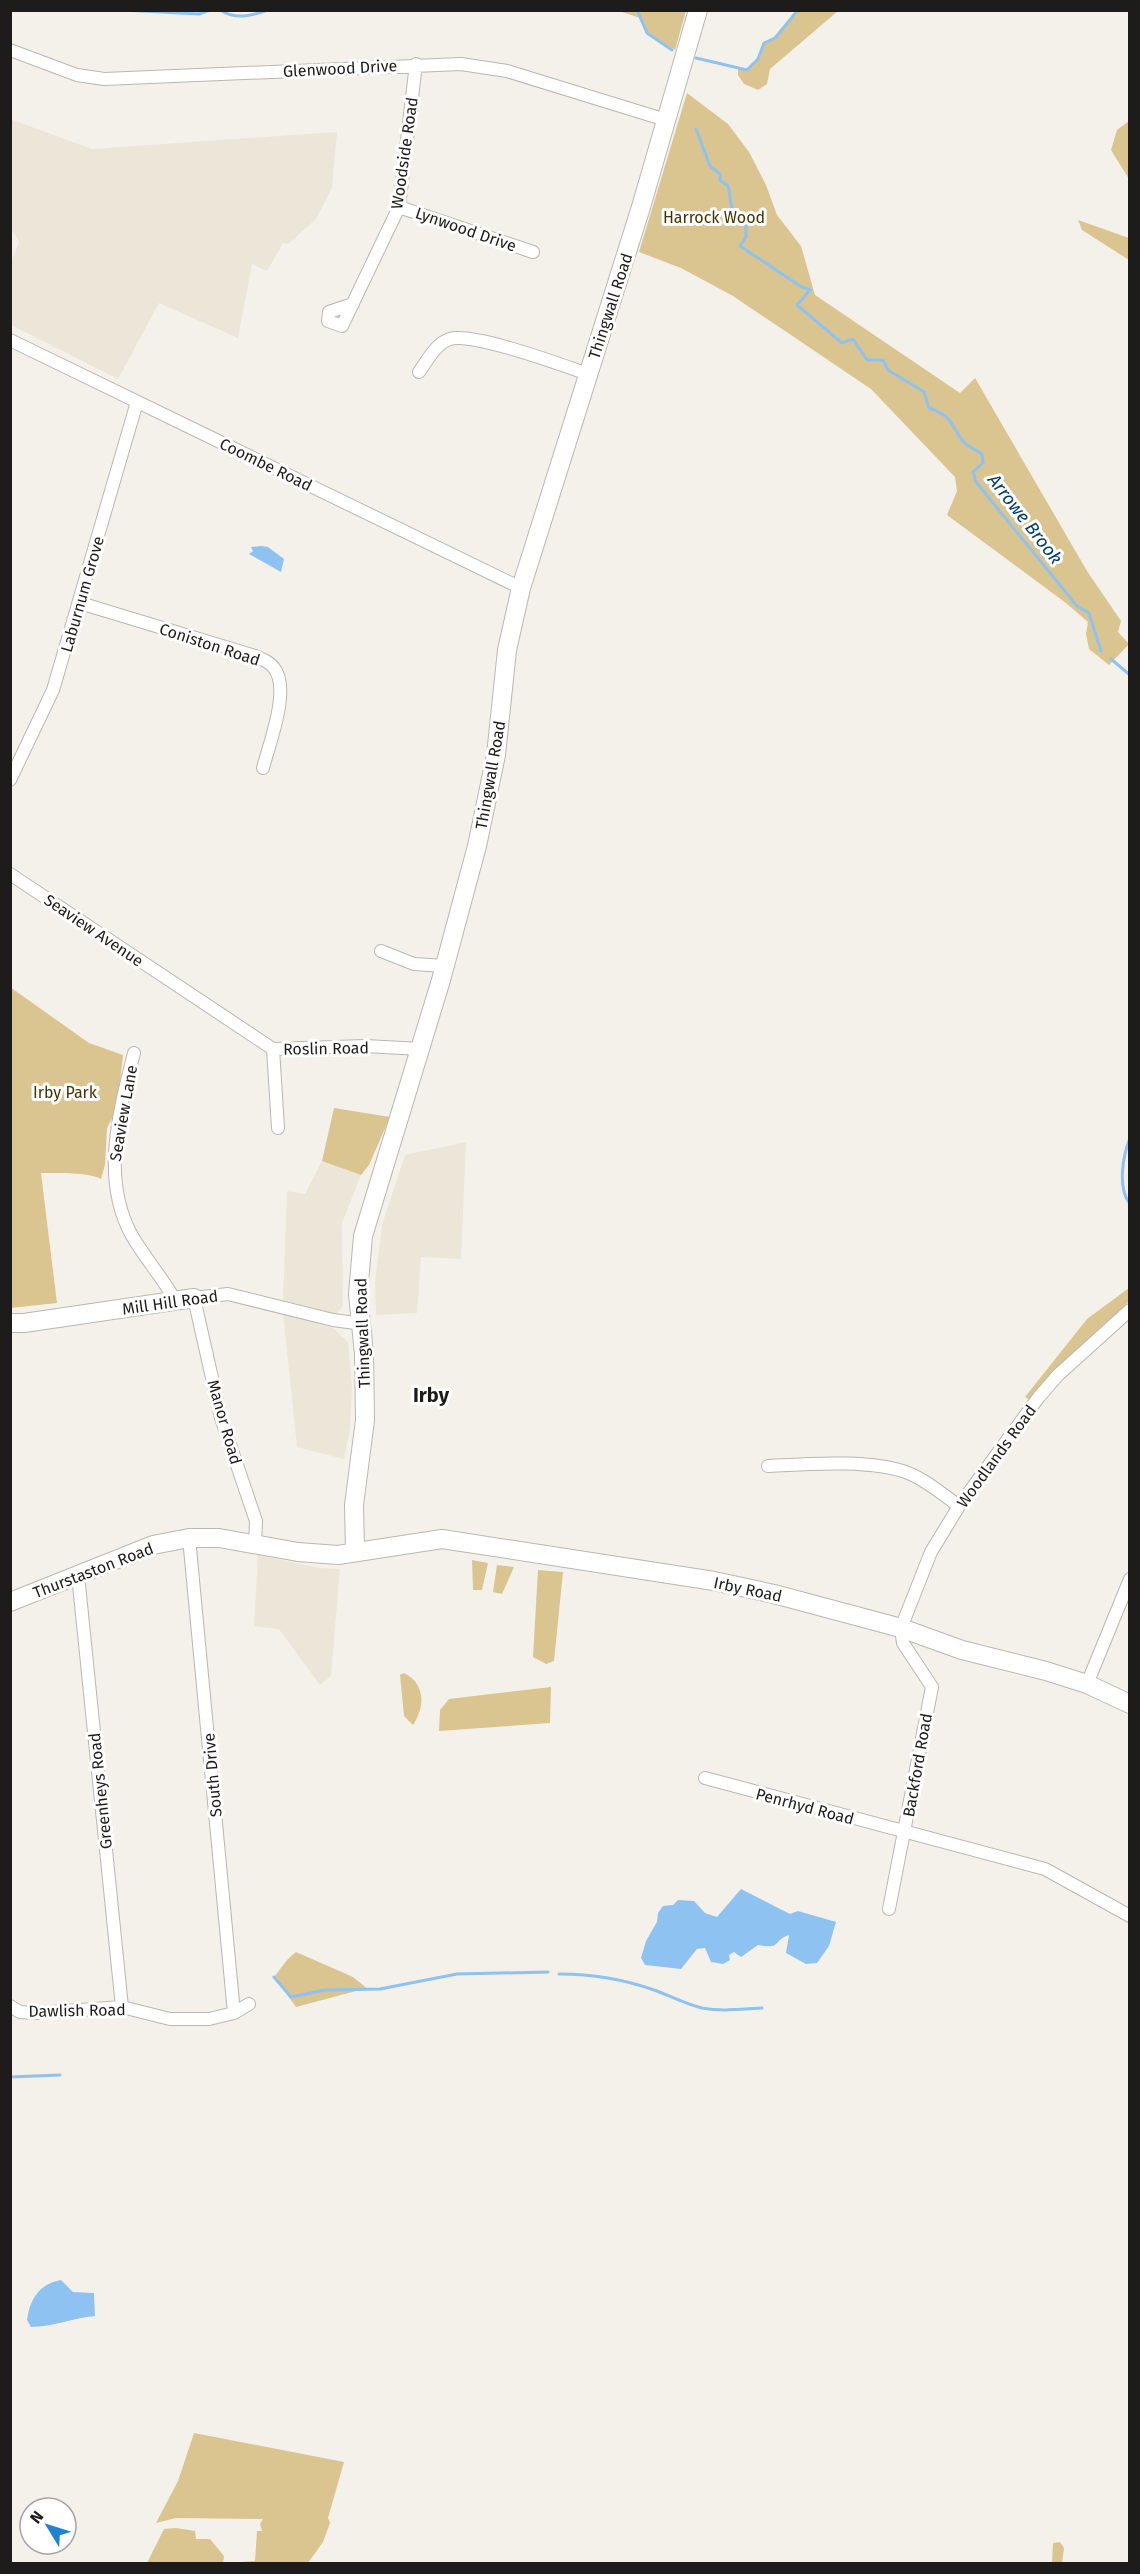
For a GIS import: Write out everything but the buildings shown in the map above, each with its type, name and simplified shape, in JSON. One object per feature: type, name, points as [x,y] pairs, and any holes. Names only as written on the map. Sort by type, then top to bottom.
[{"type":"street","name":"Thingwall Road","points":[[355,1551],[354,1505],[364,1420],[363,1324],[358,1294],[365,1224],[421,1049],[477,846],[496,755],[507,650],[521,588],[641,207],[698,10]]},
{"type":"street","name":"Glenwood Drive","points":[[10,50],[77,75],[104,80],[416,64],[461,64],[507,72],[666,120]]},
{"type":"street","name":"Woodside Road","points":[[353,304],[399,207],[416,64]]},
{"type":"street","name":"Lynwood Drive","points":[[399,207],[532,252]]},
{"type":"street","points":[[419,372],[440,345],[459,338],[529,353],[588,374]]},
{"type":"street","name":"Coombe Road","points":[[10,340],[521,588]]},
{"type":"street","name":"Laburnum Grove","points":[[10,780],[53,690],[137,402]]},
{"type":"street","name":"Coniston Road","points":[[80,603],[255,656],[274,667],[278,674],[281,694],[263,768]]},
{"type":"street","name":"Seaview Avenue","points":[[10,874],[178,986]]},
{"type":"street","points":[[381,951],[414,964],[445,966]]},
{"type":"street","name":"Roslin Road","points":[[178,986],[273,1049],[354,1046],[421,1049]]},
{"type":"street","points":[[273,1049],[278,1128]]},
{"type":"street","name":"Seaview Lane","points":[[134,1053],[113,1162],[114,1181],[119,1205],[132,1235],[163,1277],[175,1300]]},
{"type":"street","name":"Mill Hill Road","points":[[10,1323],[228,1294],[333,1320],[363,1324]]},
{"type":"street","name":"Manor Road","points":[[194,1298],[221,1418],[256,1521],[255,1544]]},
{"type":"street","name":"Woodlands Road","points":[[901,1628],[932,1552],[959,1506],[1058,1375],[1130,1310]]},
{"type":"street","points":[[768,1466],[826,1463],[906,1472],[923,1480],[959,1506]]},
{"type":"street","name":"Thurstaston Road","points":[[10,1602],[153,1545],[189,1538],[219,1538],[298,1552],[338,1554],[355,1551]]},
{"type":"street","name":"South Drive","points":[[189,1538],[234,2013]]},
{"type":"street","name":"Irby Road","points":[[355,1551],[442,1539],[714,1581],[774,1594],[901,1628],[962,1650],[1087,1684],[1130,1704]]},
{"type":"street","name":"Greenheys Road","points":[[78,1575],[122,2007]]},
{"type":"street","points":[[1087,1684],[1130,1579]]},
{"type":"street","name":"Backford Road","points":[[889,1909],[932,1687],[903,1643],[901,1628]]},
{"type":"street","name":"Penrhyd Road","points":[[705,1778],[1045,1869],[1130,1916]]},
{"type":"street","name":"Dawlish Road","points":[[10,2006],[20,2012],[38,2013],[122,2007],[170,2019],[209,2019],[234,2013],[249,2004]]},
{"type":"shaded area","points":[[10,119],[92,149],[337,132],[332,188],[316,219],[288,244],[283,243],[267,271],[252,264],[238,338],[159,303],[118,379],[11,325],[11,262],[19,242],[11,231]]},
{"type":"shaded area","points":[[466,1142],[461,1259],[421,1257],[417,1313],[376,1315],[375,1282],[382,1225],[405,1155]]},
{"type":"shaded area","points":[[322,1161],[361,1175],[342,1223],[343,1306],[335,1315],[283,1300],[287,1191],[305,1194]]},
{"type":"shaded area","points":[[283,1313],[333,1328],[348,1342],[352,1390],[350,1429],[344,1459],[297,1447]]},
{"type":"shaded area","points":[[258,1555],[320,1568],[340,1569],[331,1676],[320,1685],[279,1629],[254,1626]]},
{"type":"green space","points":[[619,11],[686,11],[675,50],[647,33],[640,18]]},
{"type":"green space","points":[[798,11],[838,11],[770,69],[767,84],[758,90],[744,84],[738,75],[738,67],[747,70],[758,59],[764,43],[775,38]]},
{"type":"green space","name":"Harrock Wood","points":[[687,93],[728,124],[749,152],[766,185],[777,215],[801,246],[815,295],[960,393],[975,378],[1087,571],[1121,621],[1118,632],[1129,644],[1109,665],[1089,649],[1086,634],[1088,622],[1066,603],[947,515],[957,491],[955,477],[871,389],[733,296],[681,268],[639,252]]},
{"type":"green space","points":[[1129,121],[1129,179],[1111,150],[1117,130]]},
{"type":"green space","points":[[1078,220],[1129,238],[1129,260],[1082,230]]},
{"type":"green space","name":"Irby Park","points":[[10,987],[89,1043],[123,1055],[117,1109],[107,1128],[105,1165],[101,1179],[81,1174],[41,1173],[57,1303],[11,1308]]},
{"type":"green space","points":[[334,1108],[390,1117],[369,1165],[361,1175],[322,1161]]},
{"type":"green space","points":[[1129,1288],[1129,1301],[1032,1401],[1025,1397],[1087,1319]]},
{"type":"green space","points":[[472,1560],[488,1563],[482,1590],[473,1590]]},
{"type":"green space","points":[[497,1565],[514,1567],[502,1594],[493,1592]]},
{"type":"green space","points":[[538,1570],[563,1572],[554,1661],[546,1664],[533,1657]]},
{"type":"green space","points":[[404,1673],[416,1683],[420,1690],[420,1711],[413,1725],[404,1716],[400,1675]]},
{"type":"green space","points":[[551,1687],[550,1723],[439,1731],[440,1710],[449,1699]]},
{"type":"green space","points":[[296,1952],[353,1977],[369,1990],[356,1991],[296,2007],[274,1977]]},
{"type":"green space","points":[[194,2433],[344,2462],[328,2518],[330,2523],[323,2542],[308,2563],[227,2563],[255,2561],[257,2531],[262,2531],[260,2524],[263,2519],[176,2518],[156,2523],[178,2481]]},
{"type":"green space","points":[[164,2529],[195,2531],[196,2539],[210,2539],[224,2556],[223,2563],[147,2563]]},
{"type":"green space","points":[[1060,2542],[1064,2548],[1062,2563],[1052,2563],[1053,2543]]},
{"type":"water","points":[[251,547],[268,547],[284,559],[281,572],[249,554],[253,551]]},
{"type":"water","points":[[741,1889],[790,1914],[798,1911],[836,1922],[829,1946],[817,1963],[806,1964],[786,1953],[789,1935],[771,1946],[758,1945],[741,1957],[734,1952],[729,1955],[730,1960],[723,1964],[711,1962],[705,1948],[697,1949],[681,1969],[645,1965],[641,1958],[646,1941],[663,1906],[673,1905],[678,1900],[694,1901],[705,1913],[717,1917]]},
{"type":"water","points":[[61,2280],[73,2292],[94,2293],[95,2316],[31,2327],[27,2320],[33,2299],[41,2289]]},
{"type":"waterway","name":"Arrowe Brook","points":[[122,10],[199,14],[210,10]]},
{"type":"waterway","name":"Arrowe Brook","points":[[220,10],[232,15],[244,16],[268,10]]},
{"type":"waterway","name":"Arrowe Brook","points":[[637,10],[647,33],[672,50]]},
{"type":"waterway","points":[[696,58],[747,70],[758,59],[764,43],[775,38],[798,10]]},
{"type":"waterway","name":"Arrowe Brook","points":[[696,129],[710,166],[720,174],[720,180],[728,186],[733,212],[740,219],[746,220],[746,237],[740,246],[800,286],[810,290],[797,305],[842,343],[853,339],[867,360],[883,360],[888,370],[924,392],[929,408],[946,417],[964,442],[982,454],[983,463],[973,472],[976,482],[1077,606],[1089,613],[1101,651]]},
{"type":"waterway","name":"Arrowe Brook","points":[[1111,659],[1130,675]]},
{"type":"waterway","name":"Arrowe Brook","points":[[1130,1138],[1122,1171],[1122,1181],[1130,1204]]},
{"type":"waterway","points":[[274,1977],[291,1997],[325,1990],[380,1989],[457,1974],[548,1972]]},
{"type":"waterway","points":[[559,1974],[619,1980],[702,2008],[724,2010],[762,2008]]},
{"type":"waterway","points":[[10,2077],[60,2075]]},
{"type":"district","name":"Irby","points":[[431,1395]]}]
